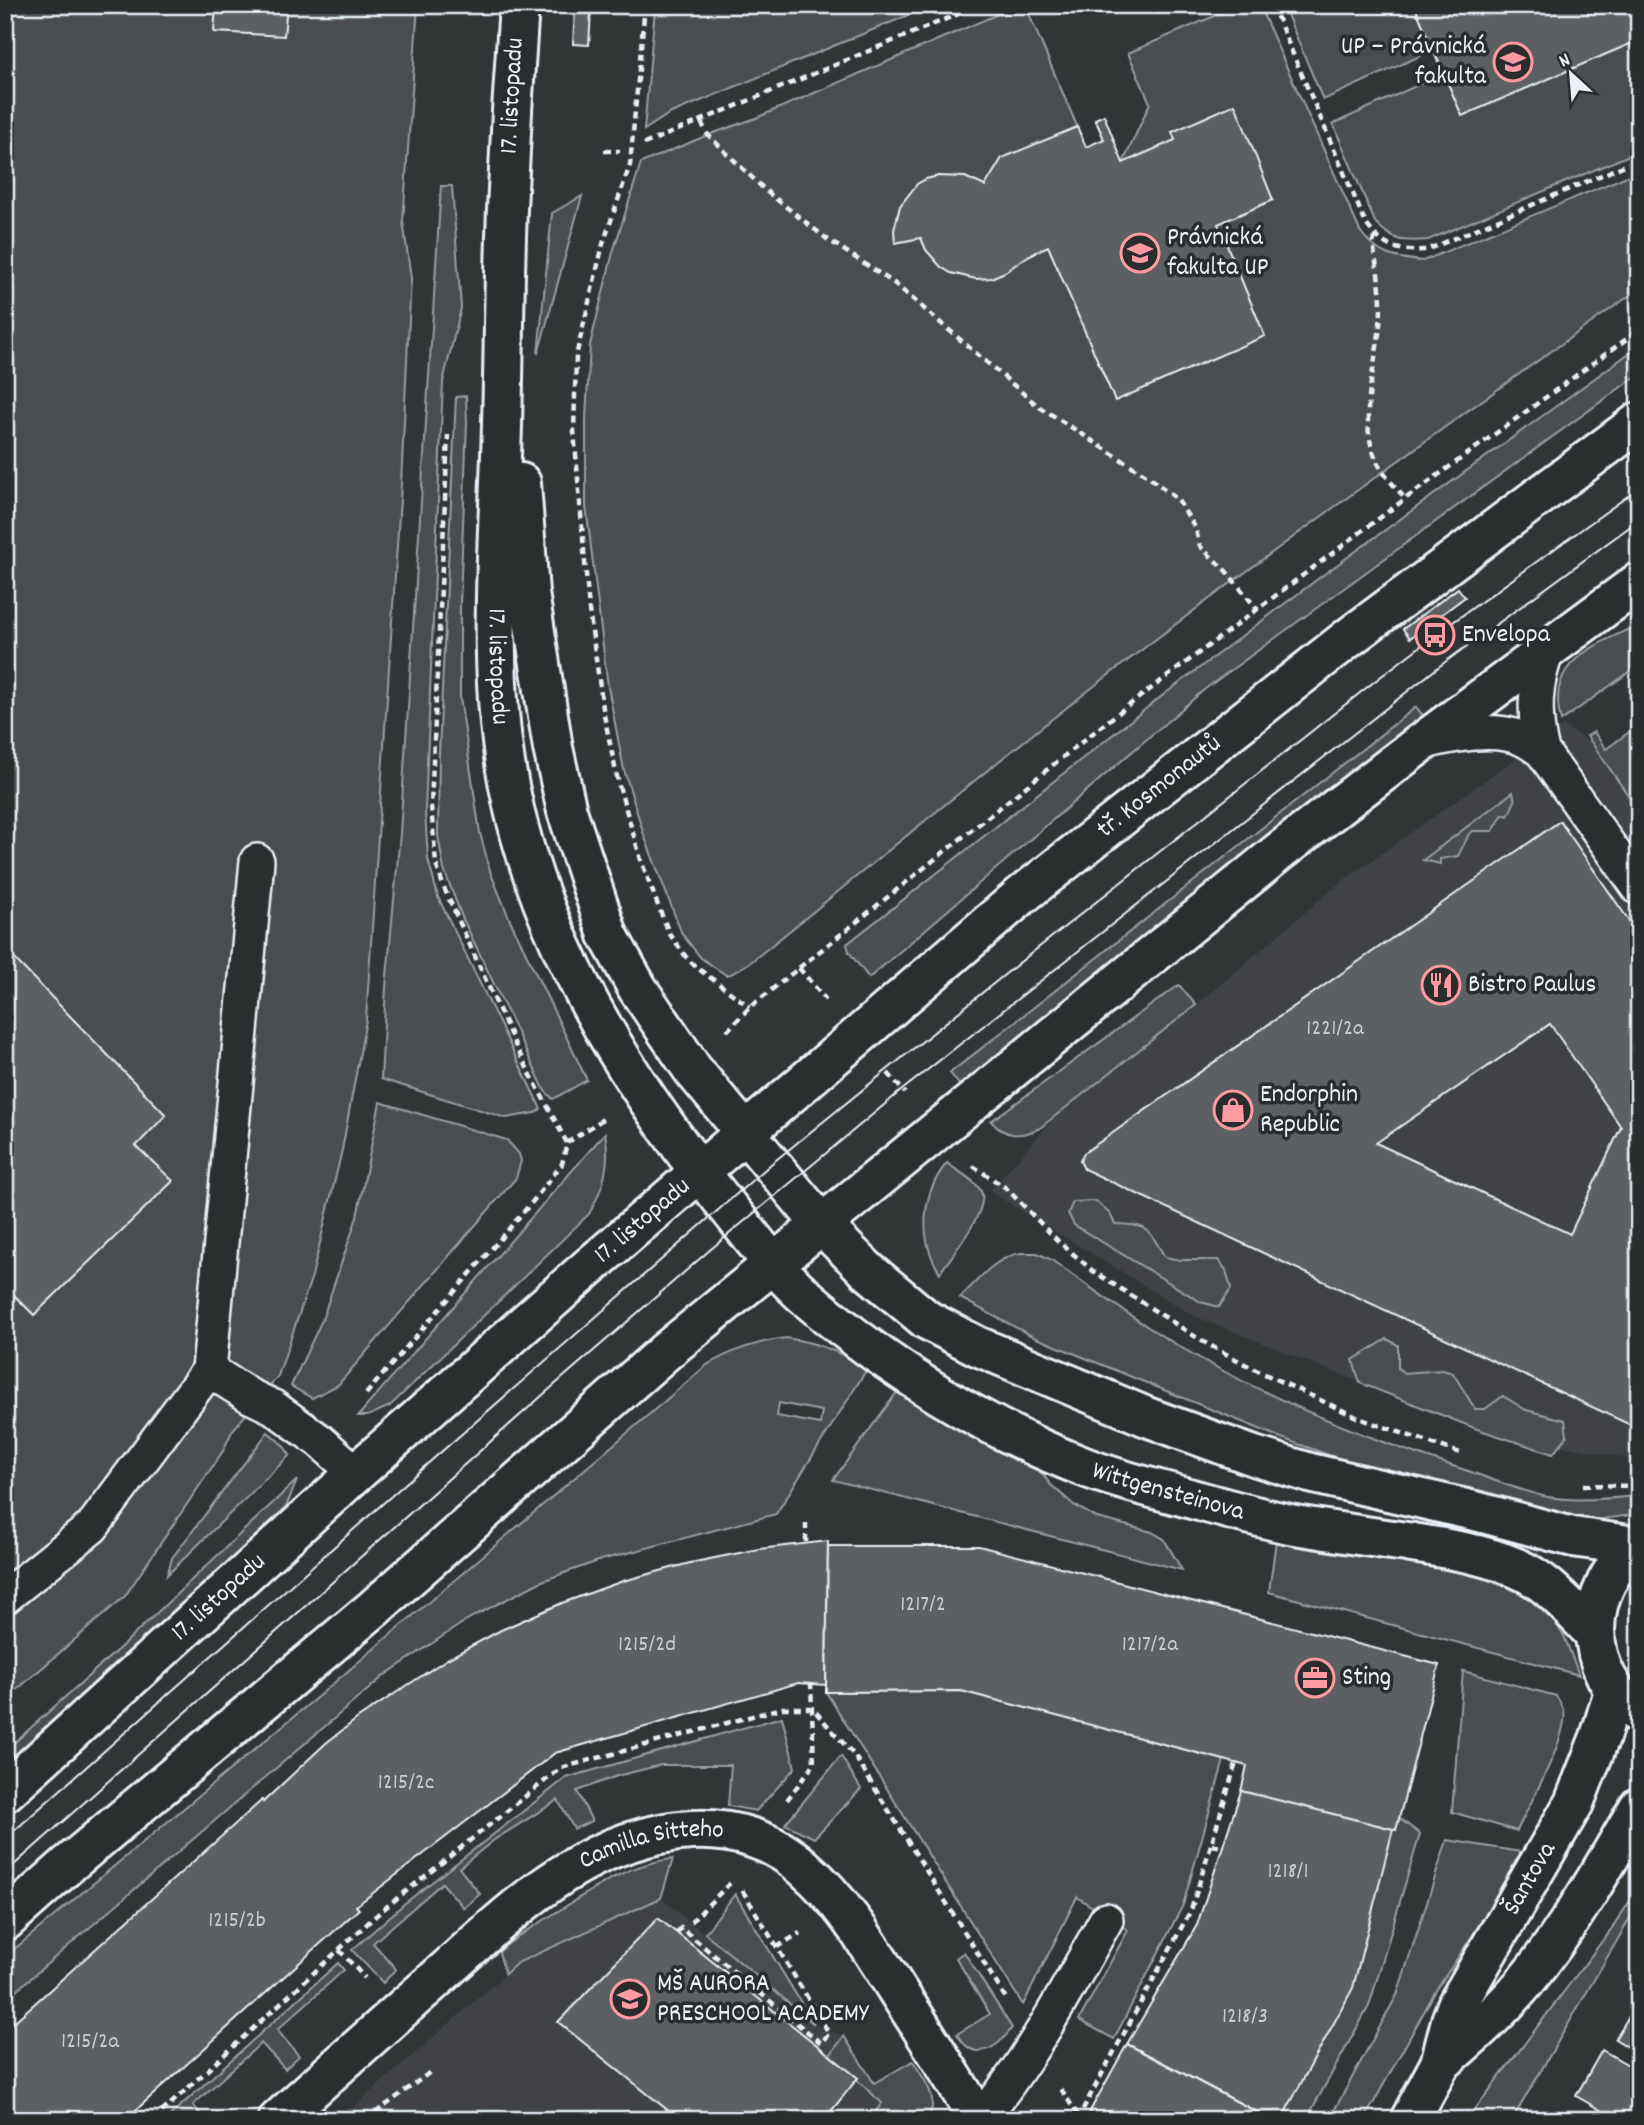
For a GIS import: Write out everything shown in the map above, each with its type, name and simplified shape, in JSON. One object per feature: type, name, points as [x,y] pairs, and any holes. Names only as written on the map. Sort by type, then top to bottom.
[{"type":"street","name":"17. listopadu","points":[[5,1792],[356,1473],[699,1172],[627,1071],[568,957],[532,871],[509,787],[503,748],[495,611],[507,209],[519,5]]},
{"type":"street","name":"17. listopadu","points":[[504,314],[529,593],[551,735],[567,811],[597,905],[619,958],[670,1040],[744,1133],[822,1224]]},
{"type":"street","name":"tř. Kosmonautů","points":[[699,1172],[1022,895],[1351,636],[1639,422]]},
{"type":"street","points":[[5,1921],[373,1609],[666,1352],[773,1264],[1270,860],[1421,743],[1639,582]]},
{"type":"street","name":"Wittgensteinova","points":[[699,1172],[773,1264],[807,1298],[895,1366],[965,1409],[1050,1453],[1103,1474],[1237,1511],[1288,1523],[1438,1547],[1509,1565],[1546,1585],[1594,1633]]},
{"type":"street","points":[[822,1224],[867,1270],[927,1320],[977,1346],[1147,1416],[1254,1456],[1310,1472],[1479,1511],[1573,1537],[1638,1546]]},
{"type":"street","points":[[1626,1702],[1599,1663],[1594,1633],[1596,1608],[1604,1584],[1618,1563],[1638,1546]]},
{"type":"street","name":"Šantova","points":[[1410,2120],[1440,2064],[1458,2003],[1574,1803],[1600,1737],[1626,1702]]},
{"type":"street","name":"Šantova","points":[[1440,2064],[1524,1983],[1574,1916],[1639,1807]]},
{"type":"street","name":"Camilla Sitteho","points":[[278,2120],[501,1921],[551,1882],[592,1856],[630,1840],[706,1829],[728,1831],[775,1847],[818,1880],[869,1945],[980,2120]]},
{"type":"lane","points":[[1639,606],[1560,640],[1537,682],[1535,702],[1536,730],[1542,751],[1639,888]]},
{"type":"lane","points":[[1421,743],[1454,734],[1502,734],[1523,738],[1542,751]]},
{"type":"lane","points":[[5,1597],[92,1527],[209,1370],[257,861]]},
{"type":"lane","points":[[209,1370],[273,1407],[320,1441],[356,1473]]},
{"type":"lane","points":[[980,2120],[1002,2094],[1034,2046],[1106,1920]]},
{"type":"path","points":[[645,5],[631,166],[603,244],[576,356],[574,431],[589,610],[604,715],[619,786],[642,863],[669,933],[696,967],[750,1007]]},
{"type":"path","points":[[644,144],[980,5]]},
{"type":"path","points":[[1272,5],[1366,224],[1386,245],[1400,251],[1427,250],[1639,159]]},
{"type":"path","points":[[701,122],[708,135],[766,191],[827,239],[894,283],[1038,406],[1149,477],[1177,499],[1195,527],[1200,546],[1226,570],[1258,610]]},
{"type":"path","points":[[604,151],[620,151]]},
{"type":"path","points":[[1376,237],[1373,243],[1381,307],[1368,410],[1369,437],[1379,466],[1405,499]]},
{"type":"path","points":[[722,1035],[750,1007],[1113,717],[1405,499],[1639,330]]},
{"type":"path","points":[[358,1403],[555,1175],[566,1154],[567,1143],[517,1049],[444,888]]},
{"type":"path","points":[[799,968],[831,1006]]},
{"type":"path","points":[[567,1143],[603,1120]]},
{"type":"path","points":[[968,1163],[1006,1188],[1058,1241],[1093,1271],[1202,1341],[1255,1370],[1361,1419],[1469,1456]]},
{"type":"path","points":[[1576,1485],[1639,1486]]},
{"type":"path","points":[[806,1523],[806,1544]]},
{"type":"path","points":[[782,1808],[814,1764],[811,1683]]},
{"type":"path","points":[[153,2120],[380,1912],[561,1768],[782,1708],[812,1708],[854,1755],[1010,2004]]},
{"type":"path","points":[[1056,2082],[1080,2119],[1191,1910],[1236,1763]]},
{"type":"path","points":[[1212,1845],[1222,1847]]},
{"type":"path","points":[[677,1933],[681,1928],[821,2043],[829,2033],[735,1878],[691,1922]]},
{"type":"path","points":[[339,1950],[366,1979]]},
{"type":"path","points":[[1161,1968],[1170,1973]]},
{"type":"path","points":[[366,2120],[433,2070]]},
{"type":"shaded area","points":[[5,5],[418,5],[403,221],[411,278],[401,484],[366,1020],[342,1150],[312,1276],[278,1376],[232,1431],[223,1451],[125,1596],[5,1700]]},
{"type":"shaded area","points":[[662,5],[933,5],[669,114],[644,130],[655,8]]},
{"type":"shaded area","points":[[1019,5],[1025,5],[1086,147],[1123,163],[1150,103],[1128,53],[1240,5],[1259,5],[1360,231],[1373,246],[1395,257],[1423,261],[1639,171],[1639,289],[1373,479],[1175,625],[1019,745],[752,961],[726,975],[701,958],[682,934],[644,835],[624,770],[608,687],[586,506],[586,418],[590,345],[613,252],[641,163],[756,118]]},
{"type":"shaded area","points":[[1283,5],[1639,5],[1639,151],[1428,240],[1393,237],[1375,222],[1333,124],[1442,74],[1433,50],[1323,100]]},
{"type":"shaded area","points":[[441,186],[452,186],[461,308],[443,382],[425,811],[428,859],[438,897],[541,1109],[535,1113],[506,1118],[381,1079],[386,987],[400,834]]},
{"type":"shaded area","points":[[582,196],[538,354],[552,213]]},
{"type":"shaded area","points":[[1639,346],[1639,374],[1205,689],[869,978],[849,952],[847,944],[1158,699],[1323,575]]},
{"type":"shaded area","points":[[466,396],[460,698],[480,833],[491,874],[510,920],[587,1080],[553,1099],[545,1091],[462,917],[444,870],[438,836],[439,752],[456,397]]},
{"type":"shaded area","points":[[1639,624],[1639,665],[1561,721],[1558,700],[1560,683],[1567,670],[1577,658],[1590,649]]},
{"type":"shaded area","points":[[1416,707],[1426,719],[962,1088],[950,1073]]},
{"type":"shaded area","points":[[1563,725],[1598,748],[1623,755],[1639,744],[1639,1461],[1477,1429],[1194,1316],[989,1191],[1057,1115],[1196,1005],[1337,885]]},
{"type":"shaded area","points":[[1639,725],[1639,811],[1587,736],[1594,732],[1606,749]]},
{"type":"shaded area","points":[[1513,792],[1515,801],[1508,816],[1503,814],[1493,831],[1473,831],[1458,856],[1440,859],[1440,864],[1423,860]]},
{"type":"shaded area","points":[[1179,985],[1196,1005],[1040,1128],[1014,1134],[1002,1131],[991,1121]]},
{"type":"shaded area","points":[[380,1102],[507,1140],[519,1154],[521,1161],[516,1178],[338,1385],[312,1398],[291,1386],[322,1320],[357,1217]]},
{"type":"shaded area","points":[[605,1133],[607,1165],[599,1194],[589,1214],[390,1406],[368,1416],[358,1416]]},
{"type":"shaded area","points":[[947,1163],[974,1183],[981,1191],[982,1199],[975,1221],[940,1273],[928,1246],[926,1217],[932,1188]]},
{"type":"shaded area","points":[[1096,1201],[1110,1214],[1115,1224],[1147,1230],[1165,1257],[1218,1260],[1226,1270],[1231,1289],[1219,1307],[1201,1302],[1074,1225],[1068,1213],[1073,1202]]},
{"type":"shaded area","points":[[1021,1253],[1037,1253],[1050,1259],[1138,1321],[1187,1351],[1263,1391],[1342,1426],[1515,1488],[1548,1497],[1593,1499],[1639,1496],[1639,1514],[1595,1520],[1568,1517],[1343,1460],[1284,1439],[1034,1337],[960,1298],[995,1264]]},
{"type":"shaded area","points":[[786,1338],[818,1345],[867,1369],[776,1514],[601,1560],[542,1581],[470,1618],[385,1675],[5,2000],[5,1957],[315,1699],[707,1365],[745,1347]],"holes":[[[779,1403],[822,1411],[820,1424],[777,1416]]]},
{"type":"shaded area","points":[[1387,1339],[1398,1345],[1398,1368],[1404,1373],[1443,1370],[1453,1373],[1475,1409],[1485,1409],[1503,1396],[1526,1410],[1565,1420],[1567,1436],[1553,1454],[1477,1429],[1360,1383],[1353,1360]]},
{"type":"shaded area","points":[[900,1388],[1034,1464],[1051,1485],[1074,1505],[1097,1518],[1152,1532],[1164,1539],[1182,1570],[833,1480]]},
{"type":"shaded area","points":[[268,1432],[290,1455],[167,1575],[172,1558]]},
{"type":"shaded area","points":[[297,1480],[286,1507],[91,1693],[5,1769],[5,1751],[123,1645]]},
{"type":"shaded area","points":[[1277,1533],[1502,1579],[1539,1602],[1564,1636],[1579,1675],[1269,1592]]},
{"type":"shaded area","points":[[1463,1671],[1556,1696],[1564,1711],[1564,1722],[1554,1753],[1517,1831],[1452,1812]]},
{"type":"shaded area","points":[[961,1691],[1224,1760],[1183,1905],[1114,2039],[1079,2020],[1128,1930],[1077,1897],[1023,2005],[826,1692]]},
{"type":"shaded area","points":[[782,1717],[795,1768],[756,1811],[728,1806],[731,1765],[661,1765],[617,1776],[577,1791],[592,1821],[574,1829],[558,1800],[494,1840],[459,1868],[480,1894],[464,1908],[442,1883],[373,1943],[396,1969],[383,1983],[352,1950],[405,1903],[566,1778]]},
{"type":"shaded area","points":[[841,1756],[861,1789],[814,1838],[785,1824]]},
{"type":"shaded area","points":[[1399,1818],[1420,1834],[1369,2006],[1306,2120],[1281,2120],[1393,1829],[1396,1829]]},
{"type":"shaded area","points":[[1447,1840],[1527,1853],[1435,1992],[1364,2120],[1329,2120],[1397,1995]]},
{"type":"shaded area","points":[[673,1859],[661,1898],[517,1963],[505,1974],[499,1952],[518,1937],[624,1872]]},
{"type":"shaded area","name":"MŠ AURORA PRESCHOOL ACADEMY","points":[[672,1863],[661,1898],[814,2024],[844,2036],[830,2056],[882,2104],[869,2120],[344,2120],[342,2117],[517,1964],[522,1945]]},
{"type":"shaded area","points":[[1639,1887],[1639,1903],[1512,2120],[1467,2120],[1615,1924]]},
{"type":"shaded area","points":[[735,1894],[814,2024],[705,1933]]},
{"type":"shaded area","points":[[964,1952],[1012,2028],[999,2042],[985,2050],[971,2049],[957,2034],[990,2014],[956,1958]]},
{"type":"shaded area","points":[[338,1963],[344,1970],[277,2030],[299,2056],[285,2069],[261,2043],[193,2105],[206,2120],[165,2120]]},
{"type":"shaded area","points":[[844,2036],[874,2083],[913,2061],[932,2097],[931,2112],[927,2120],[869,2120],[882,2103],[830,2055]]},
{"type":"building","points":[[216,5],[287,5],[284,36],[214,32]]},
{"type":"building","name":"UP – Právnická fakulta","points":[[1414,5],[1639,5],[1639,40],[1462,116]]},
{"type":"building","points":[[575,10],[591,11],[589,45],[573,44]]},
{"type":"building","name":"Právnická fakulta UP","points":[[1235,104],[1273,200],[1218,224],[1265,336],[1115,401],[1048,246],[1005,272],[991,278],[976,279],[951,273],[941,267],[926,250],[921,238],[895,243],[894,230],[900,206],[917,184],[926,179],[938,176],[965,177],[985,186],[1002,158],[1077,127],[1086,147],[1104,139],[1095,119],[1104,115],[1123,163],[1175,140],[1172,132]]},
{"type":"building","points":[[1458,588],[1465,597],[1410,638],[1403,629]]},
{"type":"building","points":[[1560,821],[1639,935],[1639,1429],[1084,1169],[1080,1161],[1084,1153]],"holes":[[[1550,1024],[1621,1127],[1570,1234],[1376,1143]]]},
{"type":"building","points":[[5,949],[166,1115],[136,1146],[173,1181],[34,1315],[5,1286]]},
{"type":"building","points":[[828,1541],[826,1685],[798,1683],[555,1753],[356,1906],[359,1909],[125,2120],[5,2120],[5,2030],[326,1743],[358,1718],[447,1659],[501,1630],[562,1603],[623,1581],[690,1563],[759,1549]]},
{"type":"building","points":[[828,1546],[979,1546],[1439,1665],[1396,1830],[1241,1791],[1247,1766],[961,1691],[826,1692]]},
{"type":"building","points":[[1241,1791],[1393,1829],[1353,1988],[1281,2120],[1272,2120],[1127,2044],[1197,1925]]},
{"type":"building","points":[[658,1918],[858,2078],[824,2120],[680,2120],[558,2022]]},
{"type":"building","points":[[1636,2005],[1639,2007],[1639,2054],[1615,2039]]},
{"type":"building","points":[[1127,2044],[1272,2120],[1085,2120]]},
{"type":"building","points":[[1602,2050],[1639,2071],[1639,2111],[1633,2120],[1618,2120],[1576,2096]]},
{"type":"tram line","points":[[5,1839],[433,1459],[771,1164],[1375,681],[1639,488]]},
{"type":"tram line","points":[[5,1873],[544,1394],[711,1249],[902,1090],[1441,665],[1639,520]]},
{"type":"place","name":"UP – Právnická fakulta","points":[[1513,62]]},
{"type":"place","name":"Právnická fakulta UP","points":[[1140,253]]},
{"type":"place","name":"Envelopa","points":[[1435,635]]},
{"type":"place","name":"Bistro Paulus","points":[[1441,985]]},
{"type":"place","name":"Endorphin Republic","points":[[1233,1110]]},
{"type":"place","name":"Sting","points":[[1315,1678]]},
{"type":"place","name":"MŠ AURORA PRESCHOOL ACADEMY","points":[[630,1999]]}]
